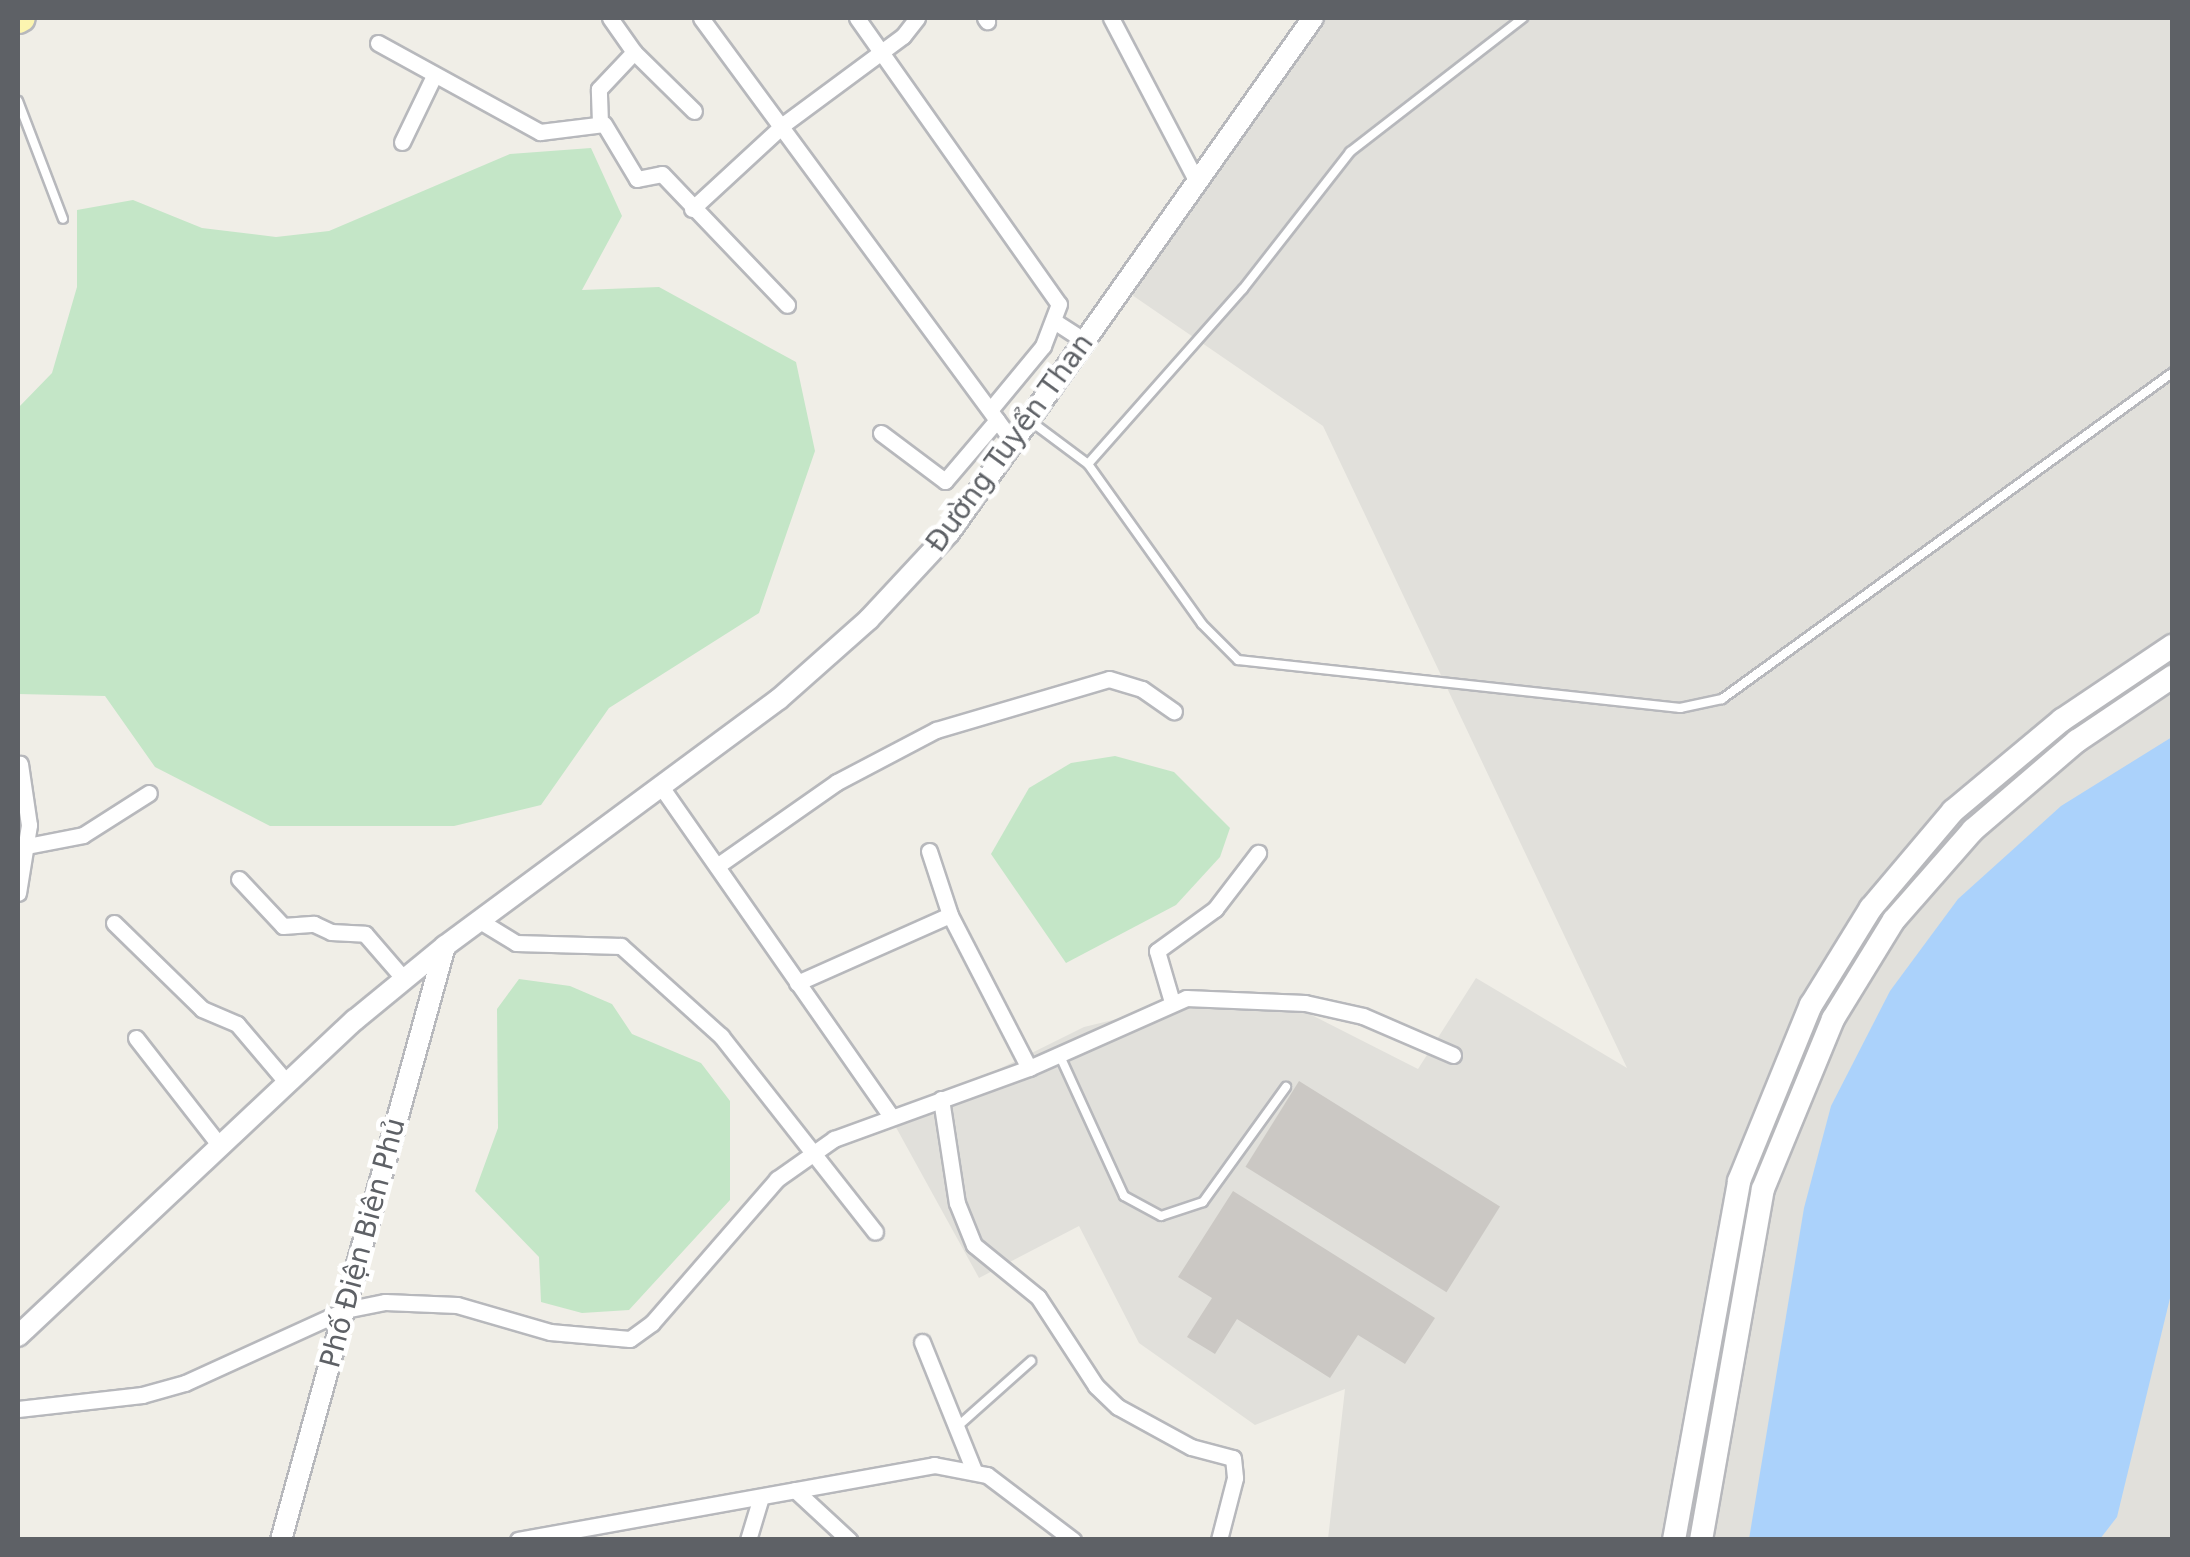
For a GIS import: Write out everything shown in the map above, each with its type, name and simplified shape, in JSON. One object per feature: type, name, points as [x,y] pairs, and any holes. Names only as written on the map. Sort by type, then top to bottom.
[{"type":"main road","points":[[1674,1540],[1739,1181],[1783,1060],[1811,1005],[1871,908],[1953,811],[2062,720],[2172,646]]},
{"type":"main road","points":[[1701,1540],[1763,1189],[1833,1019],[1894,920],[1972,830],[2049,763],[2172,677]]},
{"type":"street","points":[[610,18],[634,52],[694,111]]},
{"type":"street","points":[[700,18],[784,124],[1013,442]]},
{"type":"street","points":[[857,18],[1053,287],[1059,304],[1044,346],[945,482],[881,433]]},
{"type":"street","points":[[692,209],[784,124],[881,51],[917,18]]},
{"type":"street","points":[[1111,18],[1197,182]]},
{"type":"street","name":"Đường Tuyển Than","points":[[18,1336],[404,979],[779,699],[870,618],[949,533],[1013,442],[1034,424],[1085,341],[1312,18]]},
{"type":"street","points":[[378,42],[433,78],[540,132],[600,123]]},
{"type":"street","points":[[634,52],[599,88],[600,123],[637,179],[662,174],[787,305]]},
{"type":"street","points":[[402,142],[433,78]]},
{"type":"street","points":[[1054,321],[1085,341]]},
{"type":"street","points":[[716,866],[837,782],[936,730],[1109,678],[1142,689],[1174,711]]},
{"type":"street","points":[[18,893],[27,846],[20,764]]},
{"type":"street","points":[[662,788],[888,1114]]},
{"type":"street","points":[[27,846],[82,836],[149,793]]},
{"type":"street","points":[[930,851],[950,915],[1029,1068]]},
{"type":"street","points":[[1172,1002],[1157,951],[1215,909],[1258,853]]},
{"type":"street","points":[[239,879],[283,926],[314,924],[331,932],[366,934],[404,979]]},
{"type":"street","points":[[796,983],[950,915]]},
{"type":"street","points":[[480,921],[516,942],[621,946],[697,1011],[875,1232]]},
{"type":"street","points":[[114,923],[202,1009],[237,1024],[287,1084]]},
{"type":"street","name":"Phố Điện Biên Phủ","points":[[281,1540],[445,946]]},
{"type":"street","points":[[18,1409],[142,1395],[185,1383],[345,1310],[420,1300],[550,1332],[630,1338],[646,1330],[777,1180],[813,1152],[888,1114],[1029,1068],[1172,1002],[1214,995],[1305,1002],[1363,1016],[1452,1055]]},
{"type":"street","points":[[136,1038],[220,1146]]},
{"type":"street","points":[[941,1098],[957,1203],[974,1245],[1038,1296],[1096,1386],[1118,1407],[1191,1447],[1233,1458],[1235,1478],[1219,1540]]},
{"type":"street","points":[[922,1342],[974,1471]]},
{"type":"street","points":[[518,1540],[920,1467],[974,1471],[1018,1495],[1073,1540]]},
{"type":"street","points":[[794,1490],[849,1540]]},
{"type":"street","points":[[748,1540],[760,1497]]},
{"type":"lane","points":[[1088,464],[1242,289],[1350,152],[1523,18]]},
{"type":"lane","points":[[18,101],[63,219]]},
{"type":"lane","points":[[1034,424],[1088,464],[1202,624],[1238,660],[1680,708],[1722,699],[2172,374]]},
{"type":"lane","points":[[1060,1054],[1124,1196],[1161,1216],[1203,1202],[1286,1087]]},
{"type":"lane","points":[[958,1426],[1031,1362]]},
{"type":"shaded area","points":[[1322,18],[2172,18],[2172,1539],[1328,1539],[1345,1389],[1255,1425],[1139,1343],[1079,1226],[979,1278],[887,1111],[993,1072],[1084,1027],[1187,1002],[1286,1002],[1418,1069],[1476,978],[1627,1068],[1323,426],[1132,295]]},
{"type":"green space","points":[[591,148],[622,216],[582,290],[659,287],[796,362],[815,451],[759,613],[609,708],[541,805],[454,826],[270,826],[155,767],[105,696],[18,694],[18,408],[52,373],[77,287],[77,210],[133,200],[202,228],[276,237],[329,231],[510,154]]},
{"type":"green space","points":[[1115,756],[1174,772],[1230,828],[1220,857],[1176,905],[1066,963],[991,854],[1029,788],[1071,763]]},
{"type":"green space","points":[[519,979],[570,986],[612,1004],[632,1034],[701,1063],[730,1101],[730,1200],[629,1310],[582,1313],[541,1302],[539,1257],[475,1191],[498,1128],[497,1009]]},
{"type":"water","points":[[2172,737],[2172,1290],[2117,1517],[2100,1539],[1749,1539],[1804,1208],[1831,1106],[1890,991],[1958,899],[2061,806]]},
{"type":"building","points":[[1299,1081],[1500,1207],[1446,1292],[1245,1167]]},
{"type":"building","points":[[1233,1191],[1435,1318],[1405,1364],[1358,1335],[1330,1378],[1237,1319],[1215,1354],[1187,1337],[1212,1298],[1178,1277]]}]
